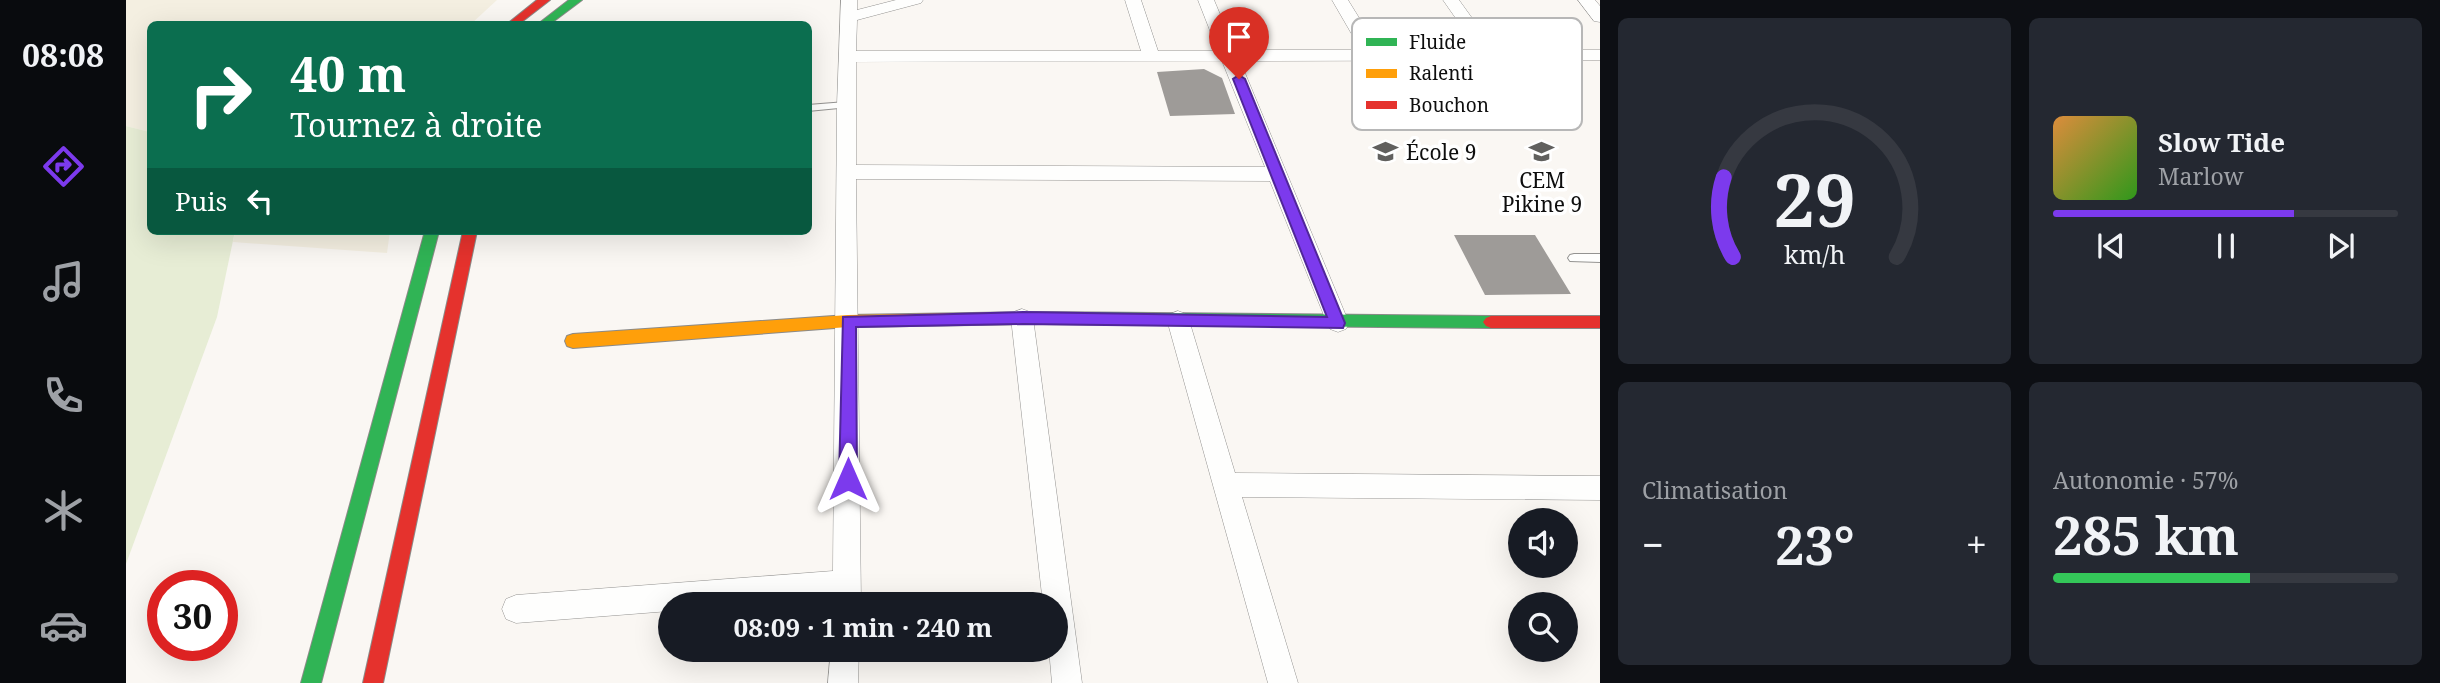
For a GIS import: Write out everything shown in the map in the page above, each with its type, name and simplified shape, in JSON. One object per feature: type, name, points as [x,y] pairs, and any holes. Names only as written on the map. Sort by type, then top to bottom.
[{"type":"main road","points":[[516,21],[544,0]]},
{"type":"main road","points":[[547,21],[576,0]]},
{"type":"main road","points":[[311,683],[431,235]]},
{"type":"main road","points":[[373,683],[469,235]]},
{"type":"main road","points":[[573,341],[849,321],[1023,318],[1338,323],[1600,321]]},
{"type":"street","points":[[847,592],[849,321],[846,105],[849,9],[915,0]]},
{"type":"street","points":[[1133,0],[1151,56]]},
{"type":"street","points":[[1206,0],[1338,323]]},
{"type":"street","points":[[1340,0],[1352,20]]},
{"type":"street","points":[[1451,0],[1464,18]]},
{"type":"street","points":[[847,57],[1352,55]]},
{"type":"street","points":[[1582,55],[1600,55]]},
{"type":"street","points":[[847,172],[1277,174]]},
{"type":"street","points":[[1023,318],[1067,683]]},
{"type":"street","points":[[1178,320],[1228,485],[1283,683]]},
{"type":"street","points":[[1228,485],[1600,488]]},
{"type":"street","points":[[516,609],[658,603]]},
{"type":"street","points":[[843,683],[844,662]]},
{"type":"lane","points":[[812,108],[846,105]]},
{"type":"lane","points":[[1574,258],[1600,258]]},
{"type":"shaded area","points":[[126,0],[497,0],[474,21],[147,21],[147,131],[126,126]]},
{"type":"shaded area","points":[[234,235],[389,235],[387,253],[233,242]]},
{"type":"green space","points":[[126,126],[147,131],[147,235],[234,235],[217,317],[126,564]]},
{"type":"building","points":[[1204,69],[1222,78],[1235,114],[1170,116],[1157,72]]},
{"type":"building","points":[[1454,235],[1535,235],[1571,294],[1485,295]]},
{"type":"traffic: fast","points":[[547,21],[576,0]]},
{"type":"traffic: fast","points":[[311,683],[431,235]]},
{"type":"traffic: fast","points":[[1039,318],[1491,322]]},
{"type":"traffic: slow","points":[[573,341],[848,321],[1039,318]]},
{"type":"traffic: jam","points":[[516,21],[544,0]]},
{"type":"traffic: jam","points":[[373,683],[469,235]]},
{"type":"traffic: jam","points":[[1491,322],[1600,322]]},
{"type":"place","name":"CEM Pikine 9","points":[[1542,151]]},
{"type":"place","name":"École 9","points":[[1386,152]]},
{"type":"route","points":[[848,479],[849,321],[1023,318],[1338,323],[1239,79]]}]
